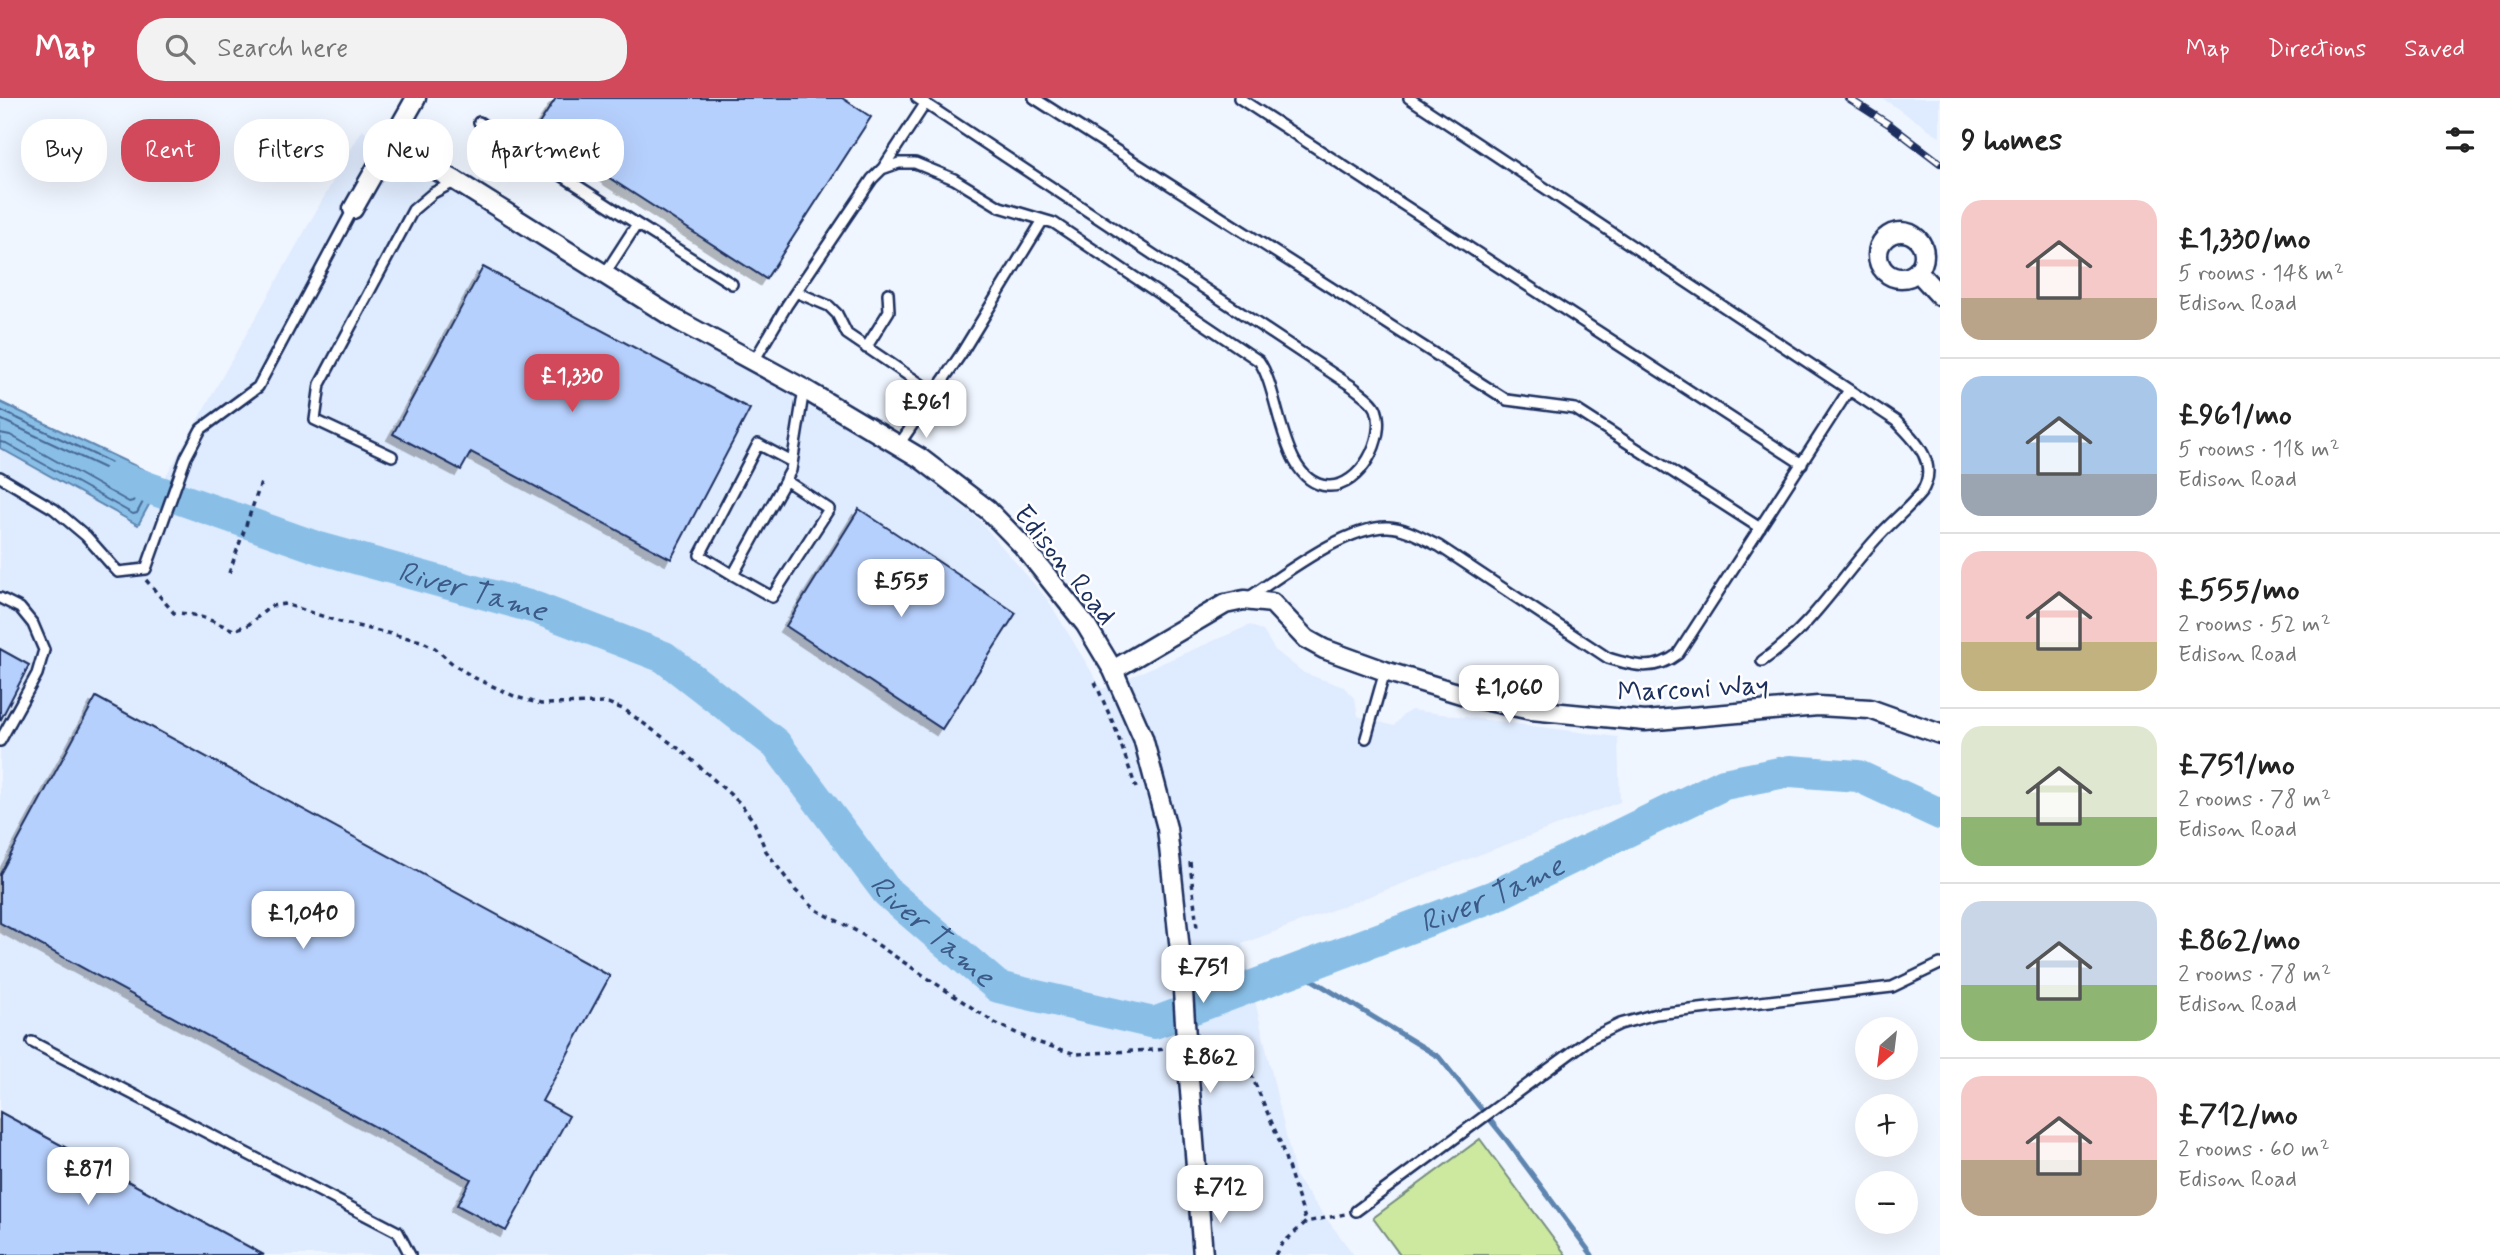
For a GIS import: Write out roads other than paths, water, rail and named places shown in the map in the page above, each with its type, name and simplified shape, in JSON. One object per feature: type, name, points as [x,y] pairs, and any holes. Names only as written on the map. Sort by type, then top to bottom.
[{"type":"street","points":[[404,119],[416,98]]},
{"type":"street","name":"Edison Road","points":[[453,179],[677,320],[804,389],[919,458],[988,510],[1023,546],[1086,625],[1113,670],[1143,738],[1167,828],[1181,960],[1185,1049],[1203,1255]]},
{"type":"street","points":[[354,209],[369,182]]},
{"type":"street","points":[[1917,272],[1940,296]]},
{"type":"street","points":[[1113,670],[1226,604],[1244,600]]},
{"type":"street","name":"Marconi Way","points":[[1244,600],[1272,603],[1306,639],[1324,649],[1474,698],[1531,710],[1645,721],[1818,706],[1870,709],[1940,734]]},
{"type":"lane","points":[[1034,98],[1507,400],[1575,409],[1760,528]]},
{"type":"lane","points":[[1239,98],[1802,464]]},
{"type":"lane","points":[[1409,98],[1896,421],[1917,443],[1927,461],[1929,473],[1926,485],[1909,507],[1877,538],[1819,610],[1780,649],[1762,661]]},
{"type":"lane","points":[[754,361],[796,292],[872,179],[882,169],[921,101],[1353,387],[1376,408],[1379,426],[1377,443],[1368,460],[1353,477],[1340,484],[1327,486],[1310,479],[1290,456],[1267,373],[1259,361],[1054,223],[1000,207],[928,166],[899,163],[882,169]]},
{"type":"lane","points":[[392,456],[315,420],[320,384],[412,210],[433,192],[456,181]]},
{"type":"lane","points":[[573,182],[732,284]]},
{"type":"lane","points":[[0,477],[54,509],[86,536],[118,572],[146,569],[186,457],[201,429],[258,387],[354,209]]},
{"type":"lane","points":[[898,446],[961,354],[1043,220]]},
{"type":"lane","points":[[604,275],[638,224]]},
{"type":"lane","points":[[796,292],[830,306],[847,334],[934,393]]},
{"type":"lane","points":[[866,348],[889,312],[888,293]]},
{"type":"lane","points":[[733,575],[791,470],[804,389]]},
{"type":"lane","points":[[1244,600],[1348,535],[1386,527],[1410,531],[1439,546],[1608,658],[1636,667],[1653,667],[1669,662],[1678,654],[1849,390]]},
{"type":"lane","points":[[785,480],[829,509],[772,597],[700,555],[758,444],[792,462]]},
{"type":"lane","points":[[0,598],[20,608],[33,624],[44,650],[37,674],[0,741]]},
{"type":"lane","points":[[1366,738],[1385,671]]},
{"type":"lane","points":[[1356,1212],[1591,1038],[1620,1024],[1656,1014],[1892,987],[1940,964]]},
{"type":"lane","points":[[32,1042],[398,1232],[410,1255]]},
{"type":"water","points":[[0,402],[163,479],[138,525],[0,448]]},
{"type":"waterway","name":"River Tame","points":[[118,477],[319,548],[536,608],[664,657],[776,744],[887,892],[998,987],[1154,1023],[1494,896],[1724,784],[1790,771],[1858,776],[1940,814]]},
{"type":"waterway","points":[[1296,970],[1439,1057],[1508,1142],[1592,1255]]},
{"type":"railway","points":[[1848,98],[1890,125],[1940,163]]}]
